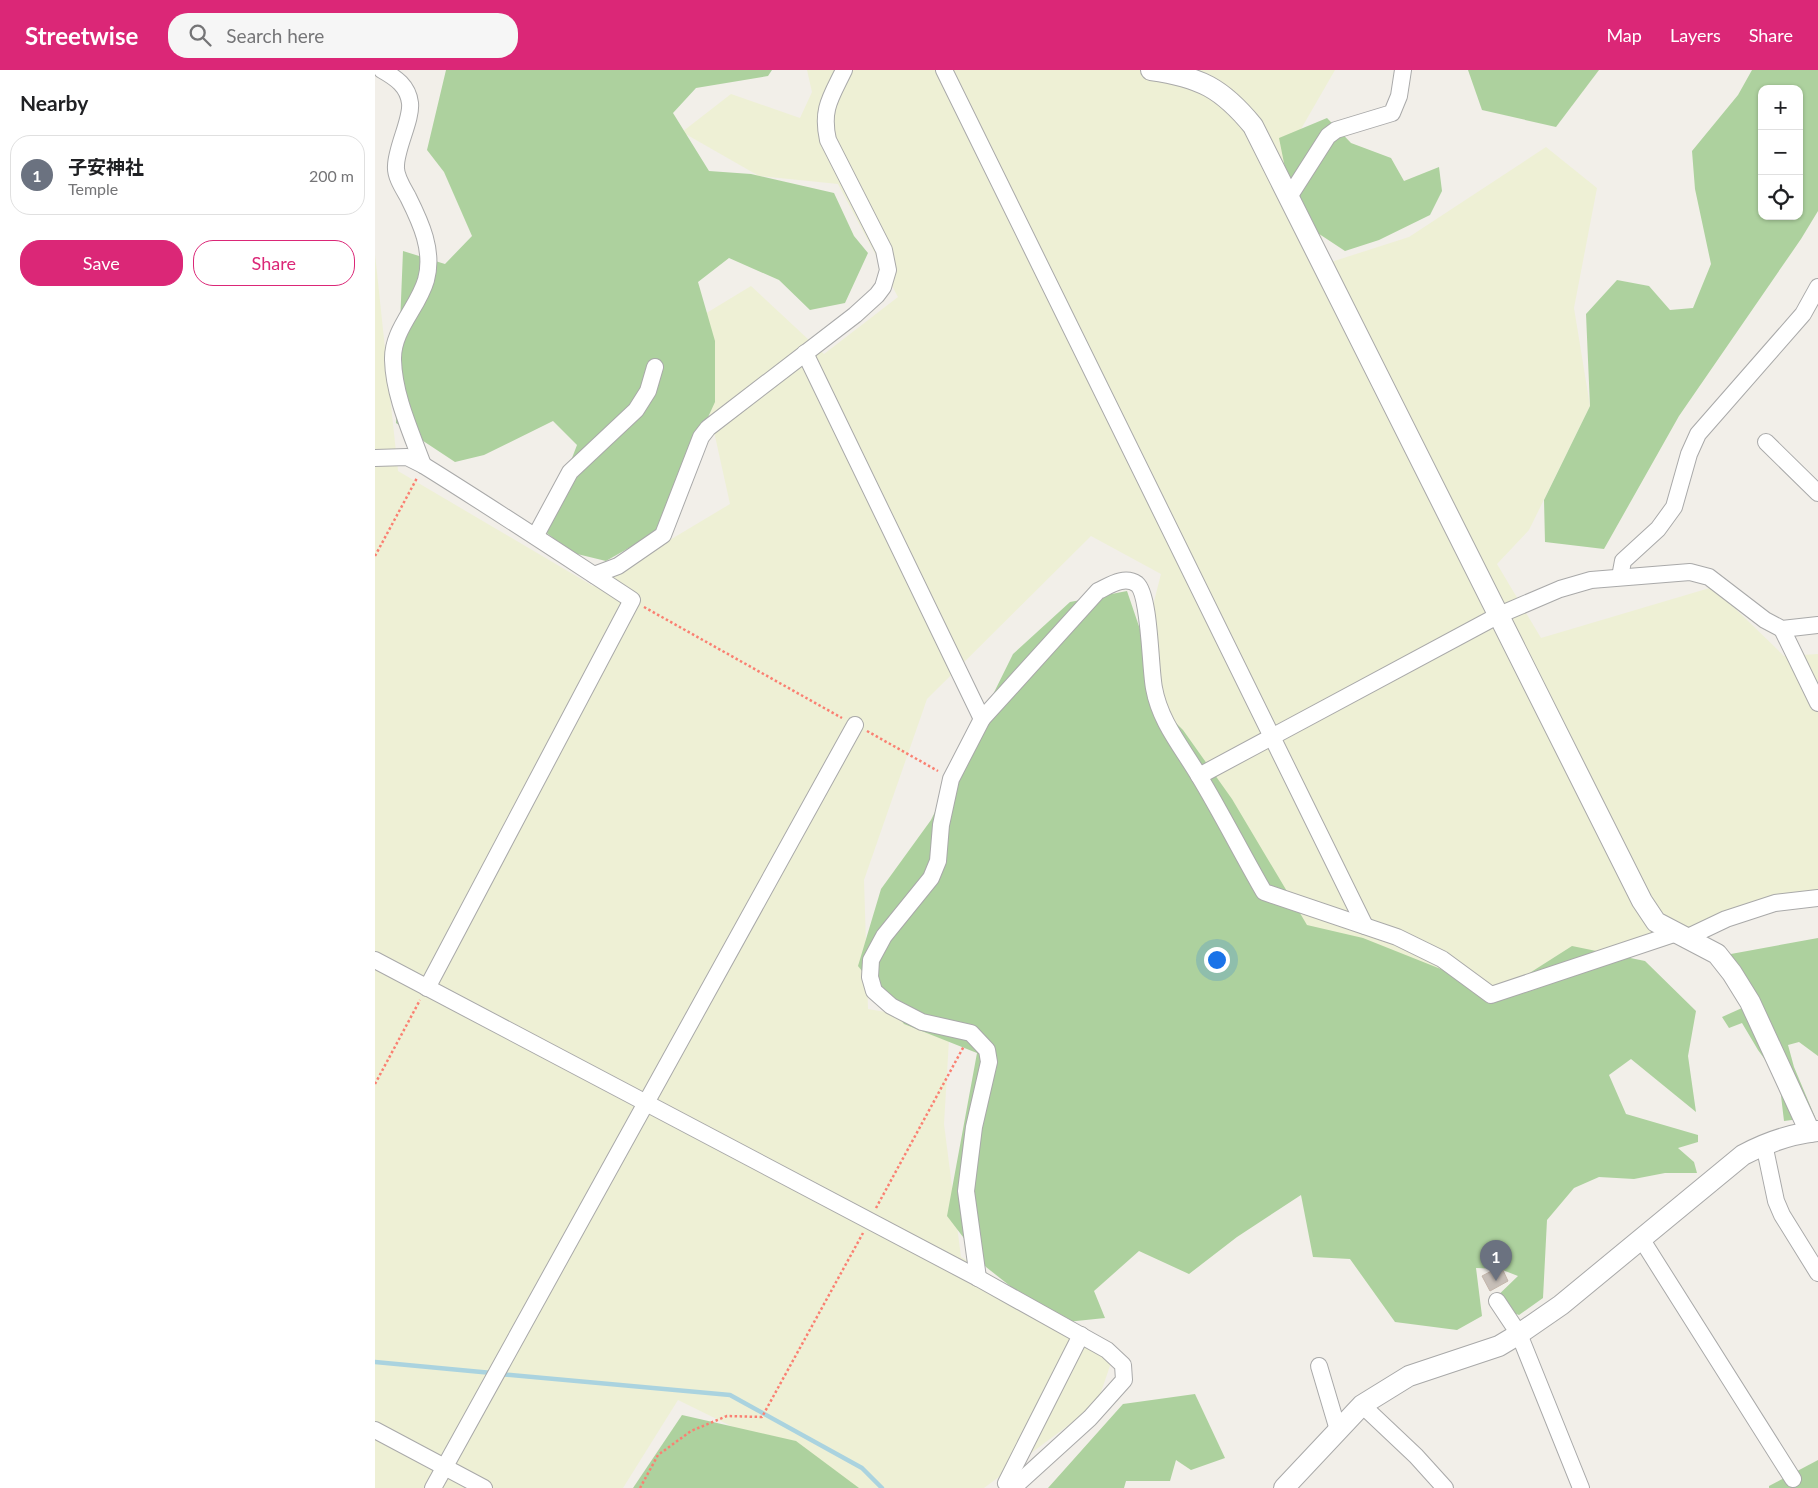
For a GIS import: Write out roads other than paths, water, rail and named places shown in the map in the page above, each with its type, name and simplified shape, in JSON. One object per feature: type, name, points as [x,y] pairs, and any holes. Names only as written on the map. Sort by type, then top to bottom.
[{"type":"street","points":[[382,70],[398,79],[406,91],[411,105],[395,167],[400,182],[422,223],[428,254],[426,281],[393,346],[393,362],[402,411],[423,465]]},
{"type":"street","points":[[594,576],[618,566],[663,535],[701,437],[727,412],[855,315],[883,287],[888,270],[884,250],[828,140],[823,121],[830,100],[844,70]]},
{"type":"street","points":[[944,70],[1365,926]]},
{"type":"street","points":[[1151,70],[1197,79],[1235,104],[1253,126],[1642,902],[1656,922],[1717,954],[1750,1002],[1814,1131],[1764,1144],[1743,1155],[1561,1305],[1519,1334],[1492,1349],[1409,1376],[1362,1405],[1284,1488]]},
{"type":"street","points":[[1289,197],[1328,136],[1336,130],[1392,113],[1399,96],[1403,70]]},
{"type":"street","points":[[1620,577],[1623,561],[1658,529],[1674,507],[1689,454],[1698,434],[1803,314],[1818,287]]},
{"type":"street","points":[[805,353],[982,719]]},
{"type":"street","points":[[536,536],[570,472],[636,410],[648,391],[655,367]]},
{"type":"street","points":[[1766,442],[1818,493]]},
{"type":"street","points":[[375,458],[407,457],[423,465],[536,536],[632,600],[427,988]]},
{"type":"street","points":[[1199,776],[1499,615],[1560,589],[1591,580],[1690,572],[1709,577],[1765,620],[1782,629],[1818,625]]},
{"type":"street","points":[[978,1278],[965,1191],[974,1127],[989,1062],[987,1050],[971,1033],[922,1022],[891,1006],[874,991],[870,977],[871,960],[884,936],[931,878],[938,861],[941,825],[951,778],[982,719],[1098,592],[1118,581],[1129,580],[1138,585],[1145,600],[1154,688],[1161,717],[1199,776],[1264,892],[1397,937],[1442,959],[1491,995],[1775,903],[1818,898]]},
{"type":"street","points":[[1782,629],[1818,703]]},
{"type":"street","points":[[433,1488],[855,725]]},
{"type":"street","points":[[375,960],[978,1278],[1081,1335],[1107,1350],[1123,1365],[1124,1380],[1091,1418],[1012,1488],[1005,1483],[1081,1335]]},
{"type":"street","points":[[1764,1144],[1782,1215],[1818,1273]]},
{"type":"street","points":[[1642,1240],[1793,1479]]},
{"type":"street","points":[[1497,1302],[1519,1334],[1581,1488]]},
{"type":"street","points":[[1319,1366],[1339,1430]]},
{"type":"street","points":[[1362,1405],[1416,1456],[1445,1488]]},
{"type":"street","points":[[375,1430],[484,1488]]},
{"type":"waterway","points":[[375,1362],[492,1373]]},
{"type":"waterway","points":[[499,1374],[730,1395],[862,1468],[882,1488]]},
{"type":"place","name":"子安神社","points":[[1496,1281]]}]
